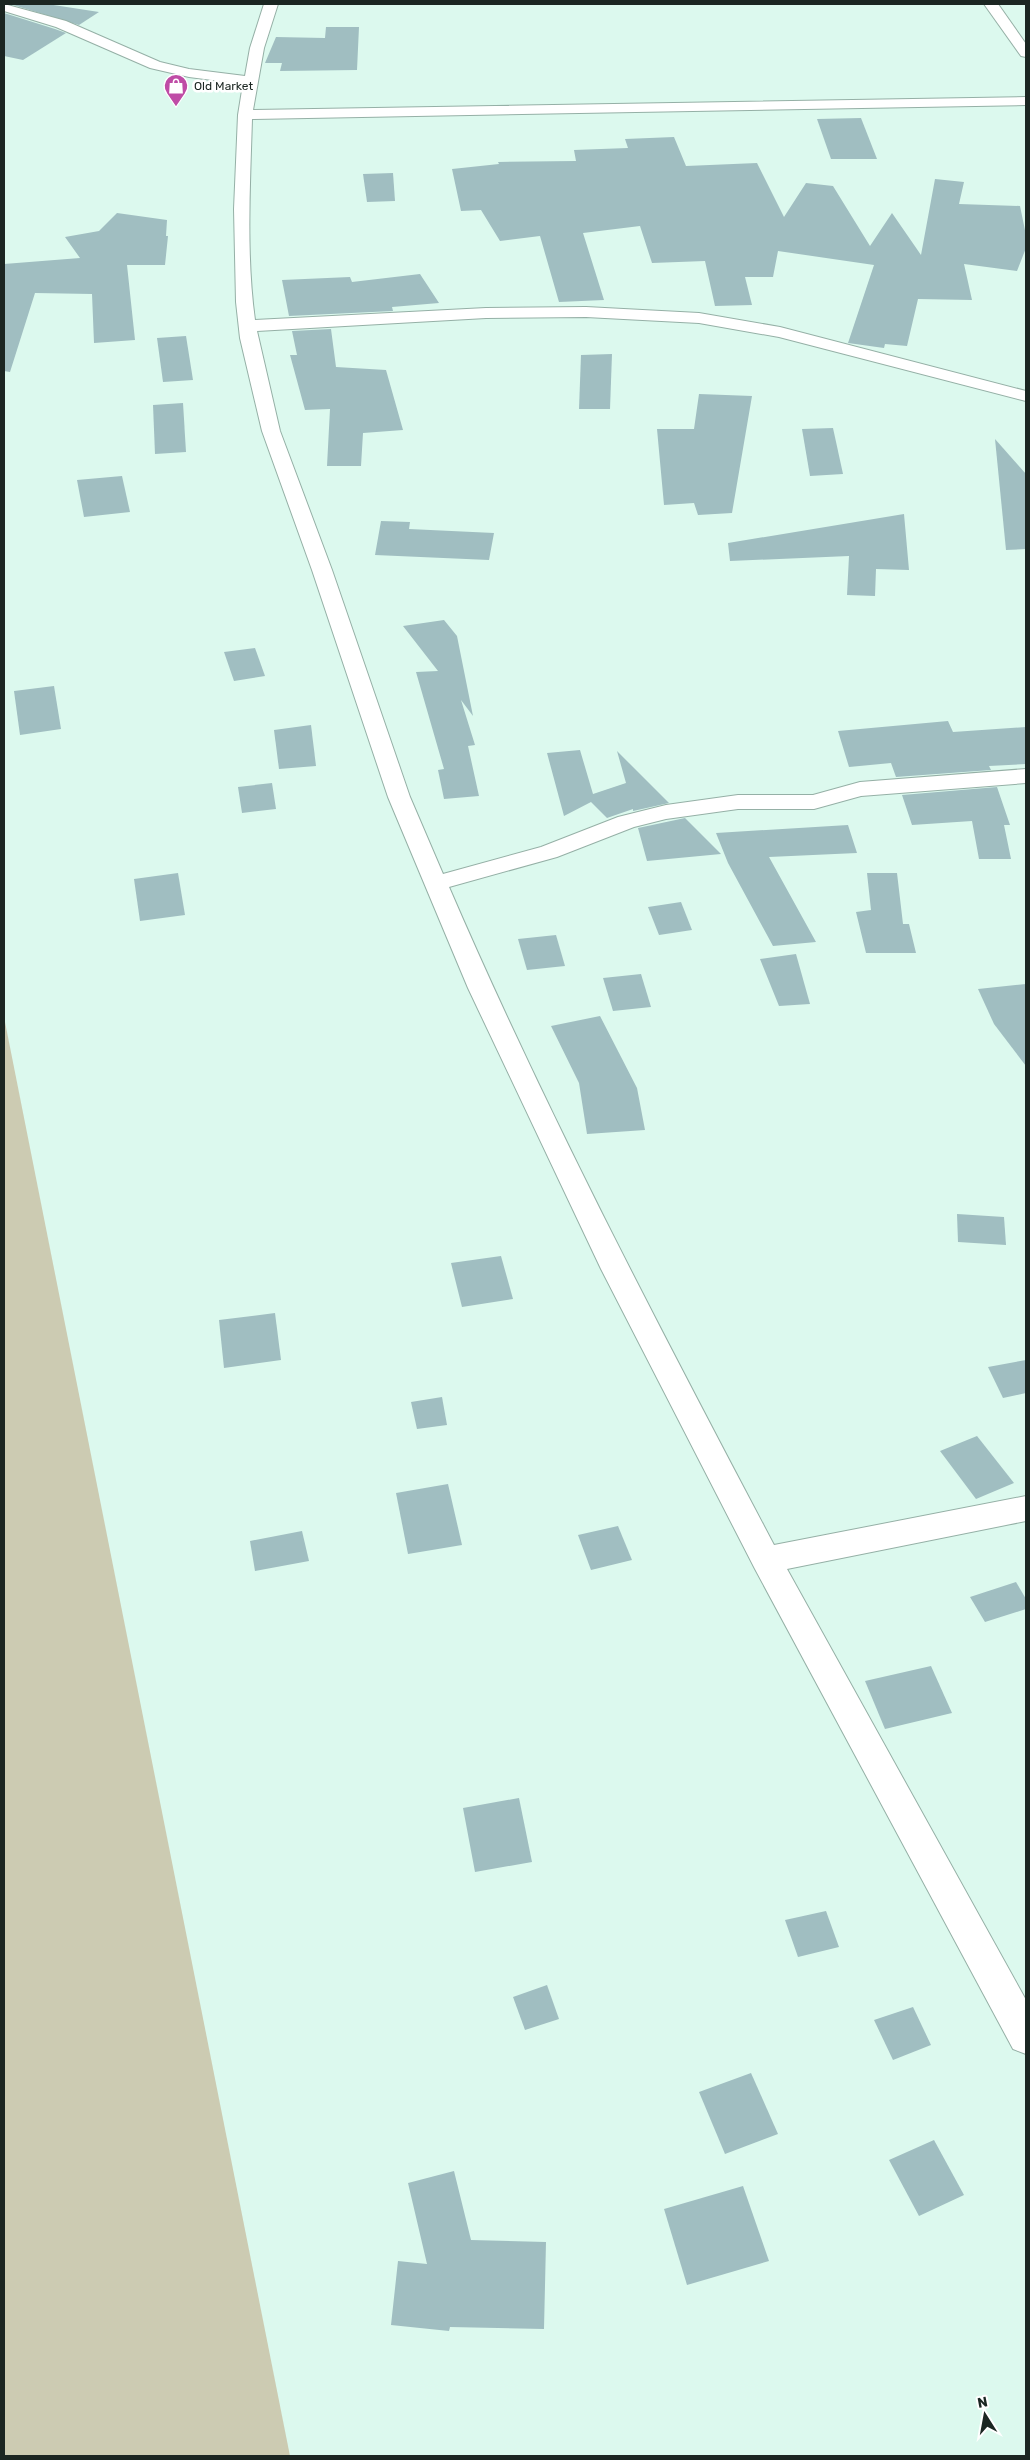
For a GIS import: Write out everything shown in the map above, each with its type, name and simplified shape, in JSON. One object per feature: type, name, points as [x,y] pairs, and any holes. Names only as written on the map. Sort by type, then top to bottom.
[{"type":"street","points":[[271,4],[257,48],[245,115],[242,209],[244,302],[247,326],[271,431],[322,570],[393,779],[480,988],[615,1269],[766,1560],[1026,2036]]},
{"type":"street","points":[[991,4],[1026,53]]},
{"type":"street","points":[[4,6],[62,24],[155,66],[189,74],[251,81]]},
{"type":"street","points":[[245,115],[1026,101]]},
{"type":"street","points":[[247,326],[486,313],[586,312],[699,318],[780,332],[1026,396]]},
{"type":"street","points":[[436,883],[549,852],[626,822],[666,812],[738,802],[814,802],[860,789],[1026,776]]},
{"type":"street","points":[[766,1560],[1026,1508]]},
{"type":"green space","points":[[4,1017],[290,2456],[4,2456]]},
{"type":"building","points":[[10,4],[47,4],[99,12],[79,25]]},
{"type":"building","points":[[4,13],[66,33],[23,60],[4,56]]},
{"type":"building","points":[[326,27],[359,27],[357,70],[280,71],[282,63],[265,63],[276,37],[325,38]]},
{"type":"building","points":[[861,118],[877,159],[831,159],[817,119]]},
{"type":"building","points":[[674,137],[686,166],[757,163],[784,217],[806,183],[833,186],[870,246],[892,213],[921,255],[935,179],[964,182],[959,204],[1020,206],[1026,235],[1026,248],[1017,271],[964,264],[972,300],[918,299],[907,346],[885,344],[884,348],[848,343],[874,265],[778,251],[773,277],[745,277],[752,305],[715,306],[705,261],[652,263],[640,226],[583,233],[604,300],[559,302],[540,236],[500,241],[481,210],[461,211],[452,169],[499,164],[498,162],[576,161],[574,150],[628,148],[625,139]]},
{"type":"building","points":[[393,173],[395,201],[367,202],[363,174]]},
{"type":"building","points":[[117,213],[167,220],[166,236],[168,236],[165,265],[127,265],[135,340],[94,343],[92,294],[35,293],[10,372],[4,371],[4,264],[80,258],[65,237],[99,231]]},
{"type":"building","points":[[420,274],[439,303],[392,307],[393,311],[289,316],[282,280],[350,277],[352,282]]},
{"type":"building","points":[[331,329],[336,367],[386,370],[403,430],[363,433],[361,466],[327,466],[330,409],[305,410],[290,355],[297,355],[292,331]]},
{"type":"building","points":[[186,336],[193,380],[163,382],[157,338]]},
{"type":"building","points":[[612,354],[610,409],[579,409],[581,355]]},
{"type":"building","points":[[699,394],[752,396],[732,513],[698,515],[694,503],[664,505],[657,429],[694,429]]},
{"type":"building","points":[[183,403],[186,452],[155,454],[153,405]]},
{"type":"building","points":[[833,428],[843,474],[810,476],[802,429]]},
{"type":"building","points":[[995,439],[1026,474],[1026,549],[1006,550]]},
{"type":"building","points":[[122,476],[130,512],[84,517],[77,480]]},
{"type":"building","points":[[904,514],[909,570],[876,569],[875,596],[847,595],[849,556],[730,561],[728,543]]},
{"type":"building","points":[[381,521],[410,522],[409,529],[494,533],[489,560],[375,555]]},
{"type":"building","points":[[444,620],[457,636],[473,716],[461,700],[475,745],[468,746],[479,796],[444,799],[438,770],[444,769],[416,672],[438,671],[403,626]]},
{"type":"building","points":[[255,648],[265,676],[234,681],[224,652]]},
{"type":"building","points":[[54,686],[61,729],[20,735],[14,691]]},
{"type":"building","points":[[948,721],[953,732],[1026,727],[1026,764],[989,766],[991,770],[896,777],[891,763],[849,767],[838,731]]},
{"type":"building","points":[[311,725],[316,766],[279,769],[274,730]]},
{"type":"building","points":[[580,750],[593,794],[626,783],[617,751],[669,803],[633,811],[633,809],[607,818],[591,802],[564,816],[547,753]]},
{"type":"building","points":[[272,783],[276,809],[242,813],[238,787]]},
{"type":"building","points":[[997,787],[1010,825],[1004,825],[1011,859],[979,859],[972,821],[912,825],[902,795]]},
{"type":"building","points":[[685,818],[721,854],[647,861],[638,828]]},
{"type":"building","points":[[848,825],[857,853],[769,857],[816,942],[773,946],[728,863],[716,833]]},
{"type":"building","points":[[178,873],[185,915],[140,921],[134,879]]},
{"type":"building","points":[[867,873],[897,873],[903,924],[909,924],[916,953],[866,953],[856,912],[871,910]]},
{"type":"building","points":[[681,902],[692,930],[659,935],[648,907]]},
{"type":"building","points":[[556,935],[565,966],[527,970],[518,939]]},
{"type":"building","points":[[796,954],[810,1004],[779,1006],[760,959]]},
{"type":"building","points":[[641,974],[651,1007],[613,1011],[603,978]]},
{"type":"building","points":[[1026,984],[1026,1066],[994,1024],[978,989]]},
{"type":"building","points":[[600,1016],[637,1088],[645,1130],[587,1134],[579,1083],[551,1026]]},
{"type":"building","points":[[957,1214],[1004,1217],[1006,1245],[958,1242]]},
{"type":"building","points":[[501,1256],[513,1299],[462,1307],[451,1263]]},
{"type":"building","points":[[275,1313],[281,1360],[224,1368],[219,1320]]},
{"type":"building","points":[[1026,1360],[1026,1393],[1003,1398],[988,1367]]},
{"type":"building","points":[[442,1397],[447,1425],[417,1429],[411,1402]]},
{"type":"building","points":[[977,1436],[1014,1483],[976,1499],[940,1451]]},
{"type":"building","points":[[448,1484],[462,1545],[408,1554],[396,1493]]},
{"type":"building","points":[[618,1526],[632,1560],[591,1570],[578,1535]]},
{"type":"building","points":[[302,1531],[309,1561],[255,1571],[250,1541]]},
{"type":"building","points":[[1016,1582],[1026,1599],[1026,1609],[985,1622],[970,1597]]},
{"type":"building","points":[[931,1666],[952,1713],[885,1729],[865,1681]]},
{"type":"building","points":[[519,1798],[532,1862],[475,1872],[463,1808]]},
{"type":"building","points":[[826,1911],[839,1947],[798,1957],[785,1920]]},
{"type":"building","points":[[547,1985],[559,2019],[525,2030],[513,1997]]},
{"type":"building","points":[[913,2007],[931,2045],[893,2060],[874,2020]]},
{"type":"building","points":[[751,2073],[778,2134],[725,2154],[699,2092]]},
{"type":"building","points":[[934,2140],[964,2195],[919,2216],[889,2160]]},
{"type":"building","points":[[454,2171],[471,2240],[546,2242],[544,2329],[450,2327],[449,2331],[391,2325],[398,2261],[427,2264],[408,2183]]},
{"type":"building","points":[[743,2186],[769,2261],[687,2285],[664,2209]]},
{"type":"place","name":"Old Market","points":[[176,107]]}]
